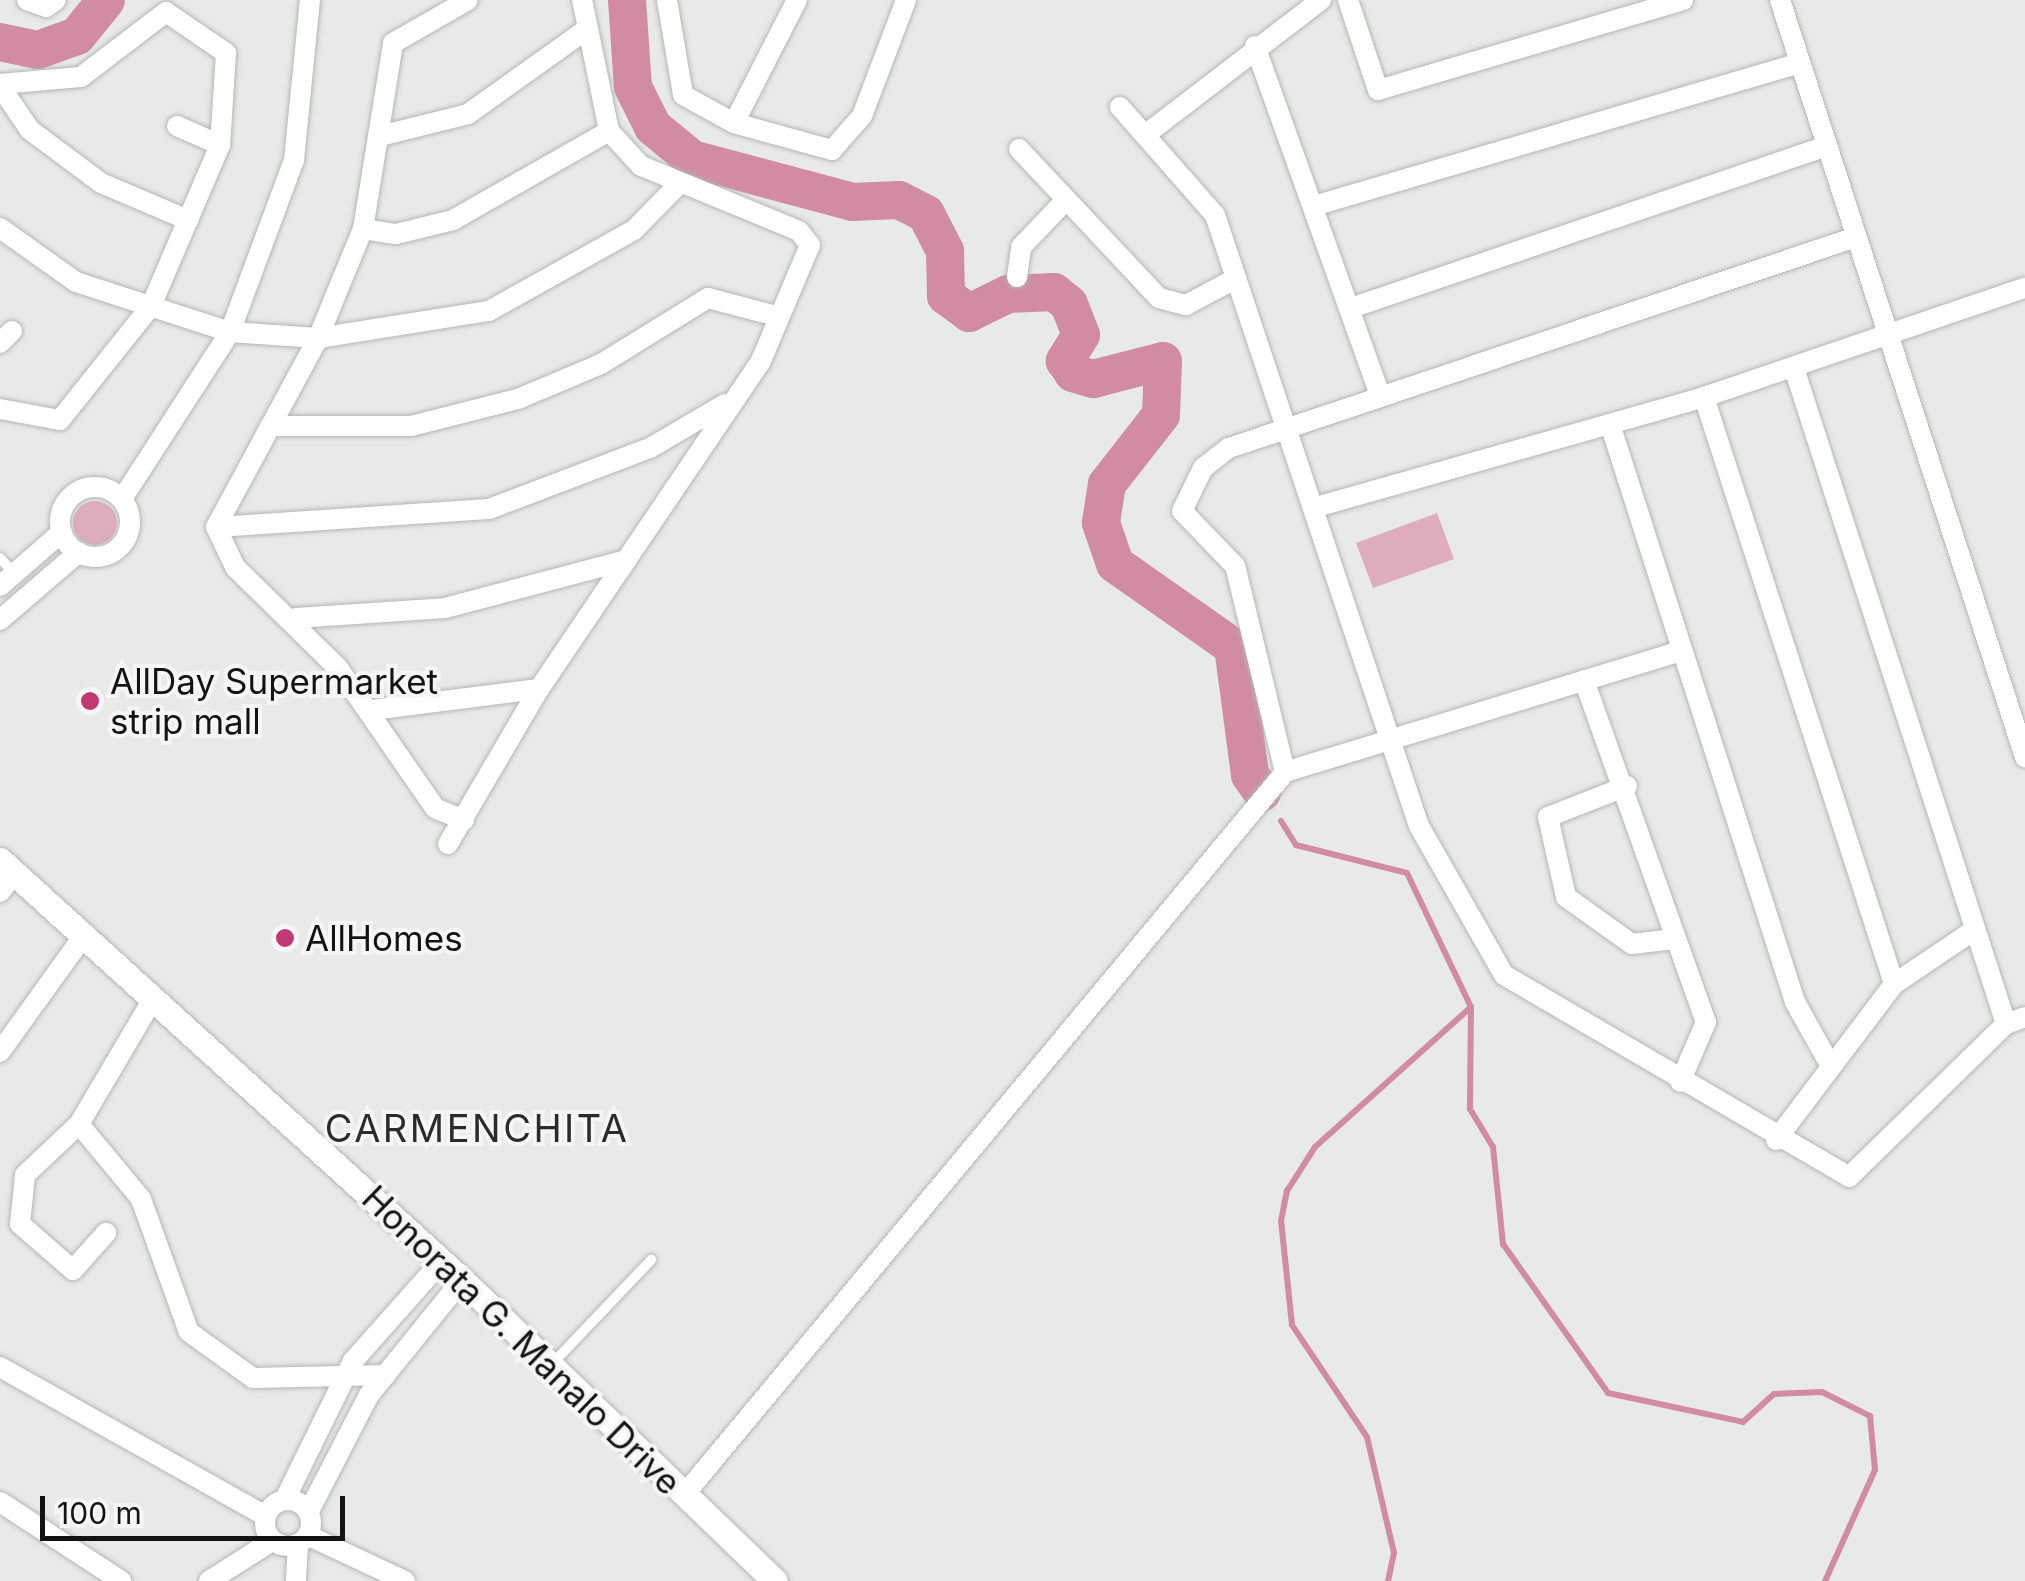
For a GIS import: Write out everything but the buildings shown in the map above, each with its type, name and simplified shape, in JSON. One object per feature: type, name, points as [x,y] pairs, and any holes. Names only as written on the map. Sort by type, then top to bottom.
[{"type":"street","points":[[26,0],[56,0]]},
{"type":"street","points":[[122,499],[230,332],[294,160],[310,0]]},
{"type":"street","points":[[216,528],[318,338],[364,229],[384,135],[393,43],[468,0]]},
{"type":"street","points":[[448,844],[539,689],[732,400],[780,317],[809,237],[641,166],[609,131],[582,0]]},
{"type":"street","points":[[734,122],[797,0]]},
{"type":"street","points":[[672,5],[684,95],[734,122],[820,150],[843,146],[906,0]]},
{"type":"street","points":[[1145,134],[1255,46],[1321,0]]},
{"type":"street","points":[[1348,0],[1378,90],[1683,0]]},
{"type":"street","points":[[1780,0],[2025,756]]},
{"type":"street","points":[[0,85],[63,85],[105,64],[144,20],[178,12],[226,53],[220,144],[150,306],[60,420],[0,410]]},
{"type":"street","points":[[384,135],[468,114],[587,28]]},
{"type":"street","points":[[1255,46],[1317,205],[1380,396]]},
{"type":"street","points":[[1317,205],[1800,63]]},
{"type":"street","points":[[0,85],[30,130],[101,183],[188,220]]},
{"type":"street","points":[[1120,107],[1205,198],[1430,849],[1470,902],[1504,975],[1776,1140],[1849,1177],[2015,1020],[1974,930],[1794,368]]},
{"type":"street","points":[[176,126],[220,144]]},
{"type":"street","points":[[364,229],[396,234],[453,220],[609,131]]},
{"type":"street","points":[[1351,308],[1827,146]]},
{"type":"street","points":[[1019,148],[1065,201],[1172,304],[1233,280]]},
{"type":"street","points":[[0,228],[76,282],[230,332],[318,338],[489,311],[634,230],[680,182]]},
{"type":"street","points":[[1017,277],[1021,247],[1065,201]]},
{"type":"street","points":[[1285,772],[1235,566],[1182,511],[1202,468],[1287,428],[1856,236]]},
{"type":"street","points":[[1313,508],[1704,396],[2025,288]]},
{"type":"street","points":[[270,426],[411,426],[518,399],[601,364],[708,298],[780,317]]},
{"type":"street","points":[[1704,396],[1894,984]]},
{"type":"street","points":[[216,528],[489,509],[650,448],[732,400]]},
{"type":"street","points":[[1610,424],[1794,1002],[1828,1060]]},
{"type":"street","points":[[5,572],[62,532],[74,494],[104,488],[122,499],[130,522],[123,544],[103,556],[79,552],[62,532]]},
{"type":"street","points":[[216,528],[235,568],[296,618],[372,710],[436,808],[464,820]]},
{"type":"street","points":[[0,620],[79,552]]},
{"type":"street","points":[[296,618],[445,608],[627,560]]},
{"type":"street","points":[[684,1495],[1285,772],[1391,744],[1680,652]]},
{"type":"street","points":[[1584,680],[1627,786],[1674,939],[1706,1022],[1680,1082]]},
{"type":"street","points":[[372,710],[539,689]]},
{"type":"street","points":[[1627,786],[1548,817],[1566,896],[1632,944],[1674,939]]},
{"type":"street","name":"Honorata G. Manalo Drive","points":[[5,875],[84,935],[462,1280],[775,1581]]},
{"type":"street","points":[[1776,1140],[1828,1060],[1894,984],[1974,930]]},
{"type":"street","points":[[0,1052],[84,935]]},
{"type":"street","points":[[106,1234],[73,1270],[20,1224],[25,1175],[79,1124],[153,998]]},
{"type":"street","points":[[79,1124],[141,1199],[189,1332],[253,1378],[341,1381],[386,1375]]},
{"type":"street","points":[[266,1516],[285,1499],[341,1381],[441,1262]]},
{"type":"street","points":[[296,1581],[309,1510],[386,1375],[462,1280]]},
{"type":"street","points":[[0,1367],[266,1516],[272,1541]]},
{"type":"street","points":[[285,1499],[309,1510]]},
{"type":"street","points":[[0,1502],[121,1581]]},
{"type":"street","points":[[210,1581],[272,1541],[303,1541],[405,1581]]},
{"type":"lane","points":[[551,1364],[651,1260]]},
{"type":"shaded area","points":[[95,501],[110,508],[117,523],[110,538],[95,545],[80,538],[73,523],[80,508]]},
{"type":"shaded area","points":[[1437,513],[1454,559],[1373,588],[1356,543]]},
{"type":"waterway","points":[[0,42],[38,50],[77,36],[106,0]]},
{"type":"waterway","points":[[627,0],[633,87],[653,127],[692,159],[852,202],[899,200],[926,214],[945,251],[946,296],[969,313],[1008,294],[1054,292],[1069,304],[1081,335],[1065,361],[1073,373],[1093,379],[1163,361],[1161,415],[1107,484],[1101,523],[1115,564],[1233,647],[1250,775],[1262,792]]},
{"type":"waterway","points":[[1281,821],[1296,845],[1407,873],[1471,1007],[1470,1109],[1493,1147],[1503,1244],[1608,1393],[1743,1422],[1774,1394],[1822,1392],[1870,1416],[1875,1470],[1825,1581]]},
{"type":"waterway","points":[[1388,1581],[1394,1553],[1367,1437],[1292,1325],[1281,1221],[1287,1191],[1315,1147],[1470,1008]]},
{"type":"place","name":"AllDay Supermarket strip mall","points":[[90,701]]},
{"type":"place","name":"AllHomes","points":[[285,938]]},
{"type":"district","name":"CARMENCHITA","points":[[477,1129]]}]
